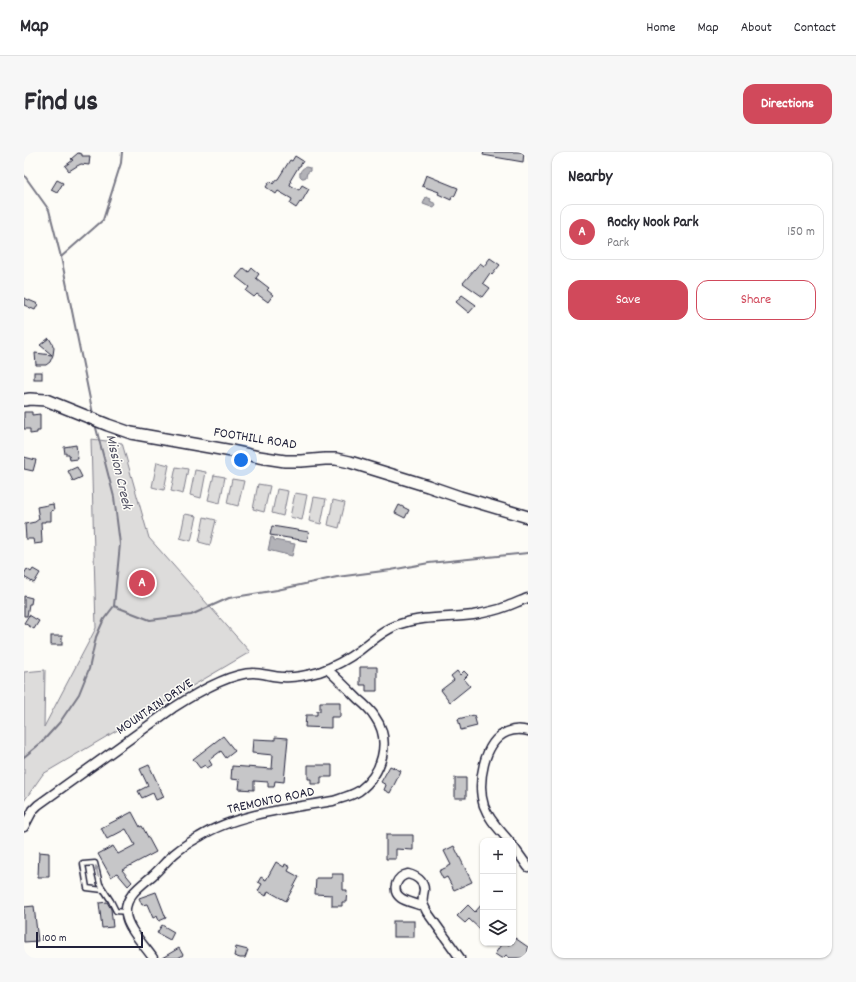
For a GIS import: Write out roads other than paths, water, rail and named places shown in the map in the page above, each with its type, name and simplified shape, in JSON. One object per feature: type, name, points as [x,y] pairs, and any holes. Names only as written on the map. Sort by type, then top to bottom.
[{"type":"main road","name":"FOOTHILL ROAD","points":[[24,400],[46,400],[131,433],[285,461],[325,459],[350,462],[528,517]]},
{"type":"street","name":"MOUNTAIN DRIVE","points":[[24,827],[33,810],[38,805],[173,708],[205,689],[241,675],[251,673],[284,678],[308,675],[327,669],[346,660],[380,635],[400,624],[430,618],[472,615],[488,612],[504,608],[528,598]]},
{"type":"street","name":"TREMONTO ROAD","points":[[126,912],[129,899],[134,892],[157,872],[174,854],[199,836],[222,825],[241,819],[344,798],[359,791],[371,780],[379,766],[383,750],[384,740],[379,723],[369,709],[327,669]]},
{"type":"street","points":[[507,838],[488,815],[482,795],[481,778],[487,756],[499,737],[512,730],[528,730]]},
{"type":"street","points":[[516,850],[528,867]]},
{"type":"street","points":[[423,904],[446,940],[460,958]]},
{"type":"street","points":[[126,912],[129,925],[153,958]]},
{"type":"lane","points":[[103,890],[87,888],[83,864],[95,863],[100,884],[116,911],[126,912]]},
{"type":"waterway","points":[[61,257],[103,220],[121,163],[122,152]]},
{"type":"waterway","name":"Mission Creek","points":[[24,175],[49,210],[61,257],[93,414]]},
{"type":"waterway","name":"Mission Creek","points":[[24,757],[42,742],[60,722],[79,694],[89,669],[96,637],[104,619],[114,606],[120,544],[114,497],[95,424]]},
{"type":"waterway","points":[[114,606],[150,620],[191,615],[229,598],[277,590],[337,577],[391,570],[429,563],[528,553]]},
{"type":"place","name":"Rocky Nook Park","points":[[142,583]]}]
